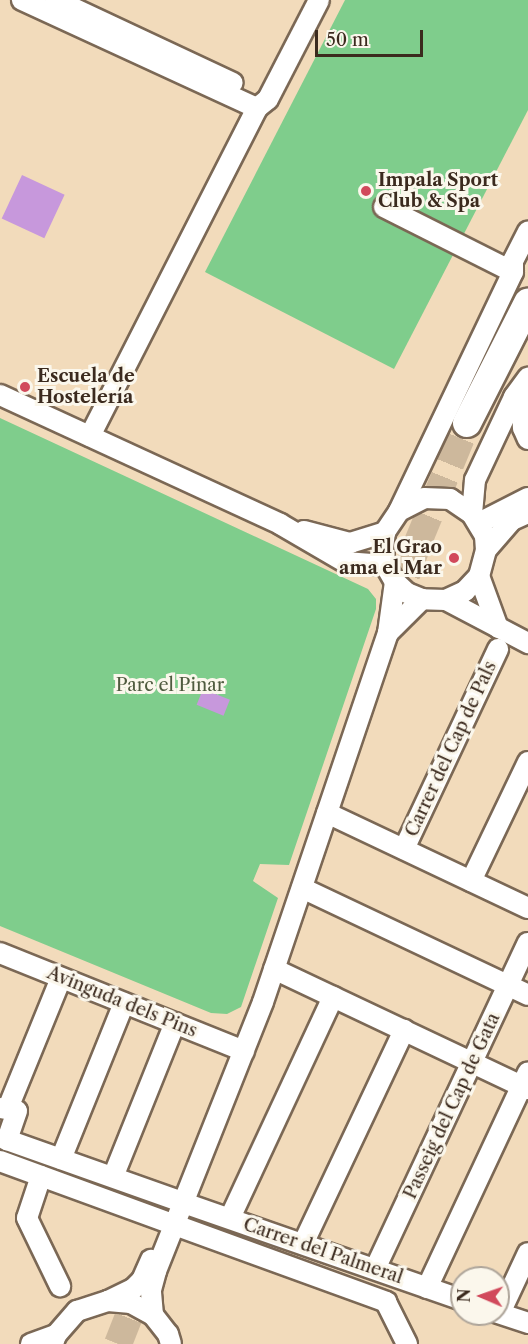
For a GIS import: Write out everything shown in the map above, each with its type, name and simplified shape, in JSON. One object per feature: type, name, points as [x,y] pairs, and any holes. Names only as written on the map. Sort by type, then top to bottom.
[{"type":"highway","points":[[528,303],[473,426],[528,332]]},
{"type":"street","points":[[22,0],[263,104]]},
{"type":"street","points":[[56,0],[263,104]]},
{"type":"street","points":[[90,436],[319,0]]},
{"type":"street","points":[[384,207],[513,272]]},
{"type":"street","points":[[528,232],[513,261],[513,272],[399,511],[385,532],[383,548],[385,565],[395,582],[407,593],[422,599],[446,600],[528,643]]},
{"type":"street","points":[[486,550],[476,518],[475,480],[514,397],[528,378]]},
{"type":"street","points":[[528,384],[522,401],[523,428],[528,439]]},
{"type":"street","points":[[0,395],[280,524],[345,562],[385,565]]},
{"type":"street","points":[[420,467],[424,498]]},
{"type":"street","points":[[399,511],[424,498],[450,499],[476,518]]},
{"type":"street","points":[[476,518],[528,498]]},
{"type":"street","points":[[446,600],[465,591],[478,576],[486,550],[512,520],[528,513]]},
{"type":"street","points":[[280,524],[350,543],[385,532]]},
{"type":"street","points":[[478,576],[498,628]]},
{"type":"street","points":[[31,1344],[54,1340],[77,1311],[133,1289],[142,1280],[171,1223],[180,1202],[189,1168],[198,1161],[244,1051],[274,969],[388,633],[395,582]]},
{"type":"street","points":[[388,633],[422,599]]},
{"type":"street","name":"Carrer del Cap de Pals","points":[[404,849],[498,649]]},
{"type":"street","points":[[471,881],[528,762]]},
{"type":"street","points":[[327,813],[528,908]]},
{"type":"street","points":[[302,888],[528,995]]},
{"type":"street","name":"Passeig del Cap de Gata","points":[[375,1269],[528,943]]},
{"type":"street","name":"Avinguda dels Pins","points":[[0,953],[244,1051]]},
{"type":"street","points":[[274,969],[472,1063],[526,1082],[427,1288]]},
{"type":"street","points":[[4,1108],[61,978]]},
{"type":"street","points":[[230,1218],[333,997]]},
{"type":"street","points":[[61,1159],[124,1003]]},
{"type":"street","points":[[112,1178],[175,1023]]},
{"type":"street","points":[[303,1244],[404,1030]]},
{"type":"street","name":"Carrer del Palmeral","points":[[4,1108],[17,1111],[7,1140],[450,1296]]},
{"type":"street","name":"Carrer del Palmeral","points":[[0,1161],[386,1302],[407,1344]]},
{"type":"street","points":[[78,1189],[86,1168]]},
{"type":"street","points":[[41,1176],[27,1218],[60,1286]]},
{"type":"street","points":[[153,1315],[151,1290],[171,1223]]},
{"type":"street","points":[[258,1255],[267,1232]]},
{"type":"street","points":[[510,1290],[528,1252]]},
{"type":"street","points":[[330,1281],[340,1257]]},
{"type":"street","points":[[108,1300],[131,1303],[153,1315],[168,1334],[171,1344]]},
{"type":"street","points":[[510,1317],[528,1323]]},
{"type":"green space","name":"Impala Sport Club & Spa","points":[[345,0],[528,0],[528,110],[394,369],[205,272]]},
{"type":"green space","name":"Parc el Pinar","points":[[0,418],[368,589],[376,599],[376,609],[289,865],[260,864],[253,881],[278,898],[241,1007],[227,1014],[211,1013],[0,926]]},
{"type":"building","points":[[22,175],[65,195],[44,238],[2,219]]},
{"type":"building","points":[[203,689],[230,700],[224,716],[197,705]]},
{"type":"tunnel","points":[[392,614],[418,542],[467,423]]},
{"type":"tunnel","points":[[118,1344],[144,1278]]},
{"type":"place","name":"Impala Sport Club & Spa","points":[[366,191]]},
{"type":"place","name":"Escuela de Hostelería","points":[[25,387]]},
{"type":"place","name":"El Grao ama el Mar","points":[[454,558]]}]
